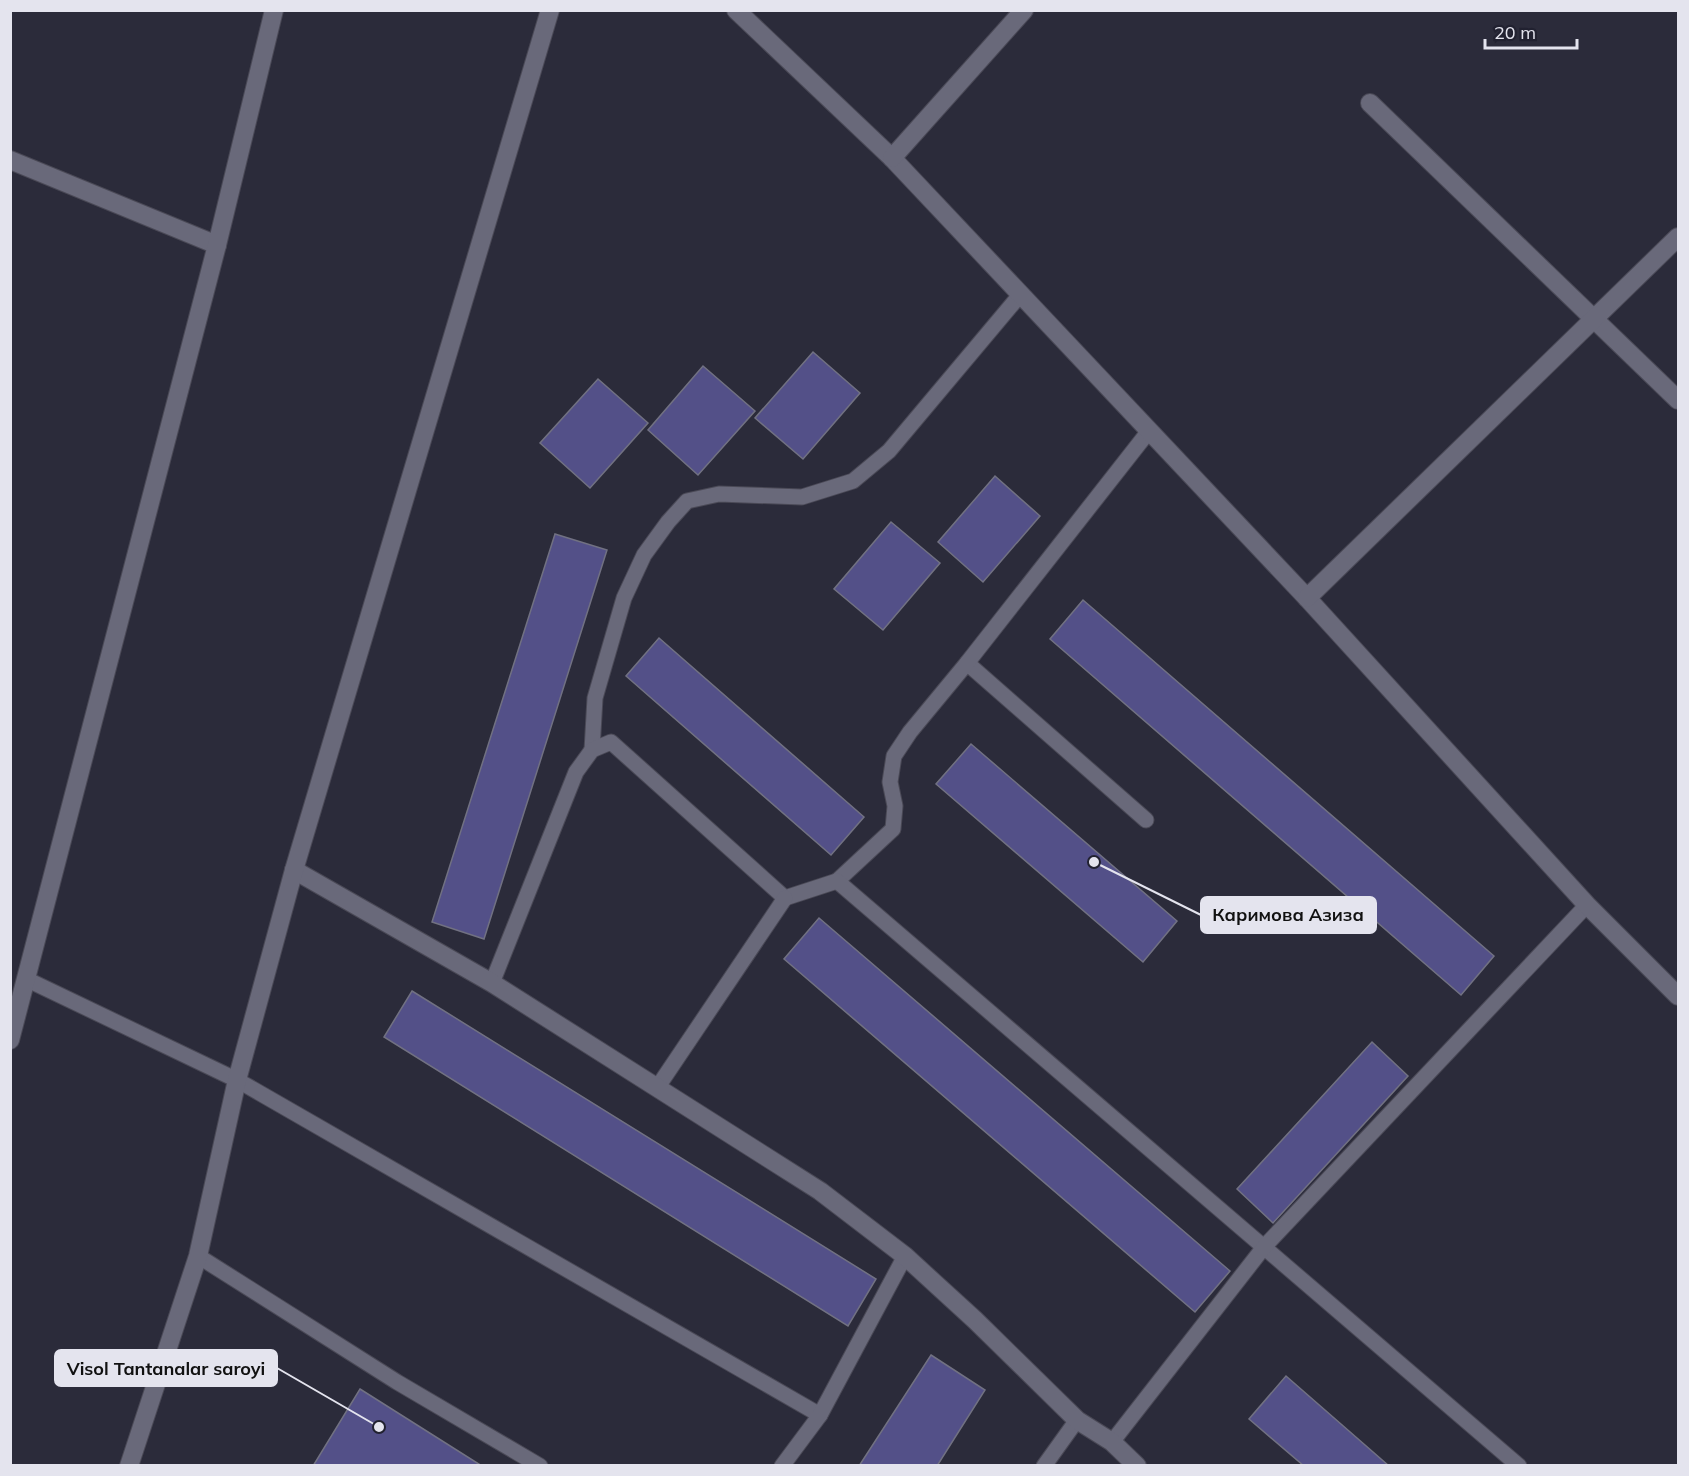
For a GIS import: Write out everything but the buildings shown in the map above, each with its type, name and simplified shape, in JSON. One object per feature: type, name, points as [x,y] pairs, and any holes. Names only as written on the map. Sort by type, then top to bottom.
[{"type":"street","points":[[10,1040],[217,245],[274,10]]},
{"type":"street","points":[[129,1466],[198,1256],[237,1080],[294,870],[550,10]]},
{"type":"street","points":[[736,10],[892,158],[1307,598],[1587,904],[1678,996]]},
{"type":"street","points":[[892,158],[1024,10]]},
{"type":"street","points":[[1370,103],[1678,400]]},
{"type":"street","points":[[10,160],[217,245]]},
{"type":"street","points":[[1307,598],[1678,237]]},
{"type":"street","points":[[294,870],[492,983],[819,1191],[905,1256],[975,1320],[1077,1420],[1112,1442],[1137,1466]]},
{"type":"lane","points":[[592,750],[595,698],[624,598],[644,555],[687,501],[719,494],[802,498],[853,481],[889,451],[1020,295]]},
{"type":"lane","points":[[657,1088],[785,898],[837,881],[893,829],[895,806],[890,782],[894,756],[910,732],[1149,431]]},
{"type":"lane","points":[[967,663],[1146,820]]},
{"type":"lane","points":[[492,983],[576,772],[592,750],[611,742],[785,898]]},
{"type":"lane","points":[[837,881],[1519,1466]]},
{"type":"lane","points":[[1112,1442],[1264,1247],[1587,904]]},
{"type":"lane","points":[[26,979],[237,1080],[820,1415]]},
{"type":"lane","points":[[198,1256],[397,1382],[540,1466]]},
{"type":"lane","points":[[782,1466],[820,1415],[905,1256]]},
{"type":"lane","points":[[1044,1466],[1077,1420]]},
{"type":"place","name":"Каримова Азиза","points":[[1094,862]]},
{"type":"place","name":"Visol Tantanalar saroyi","points":[[379,1427]]}]
